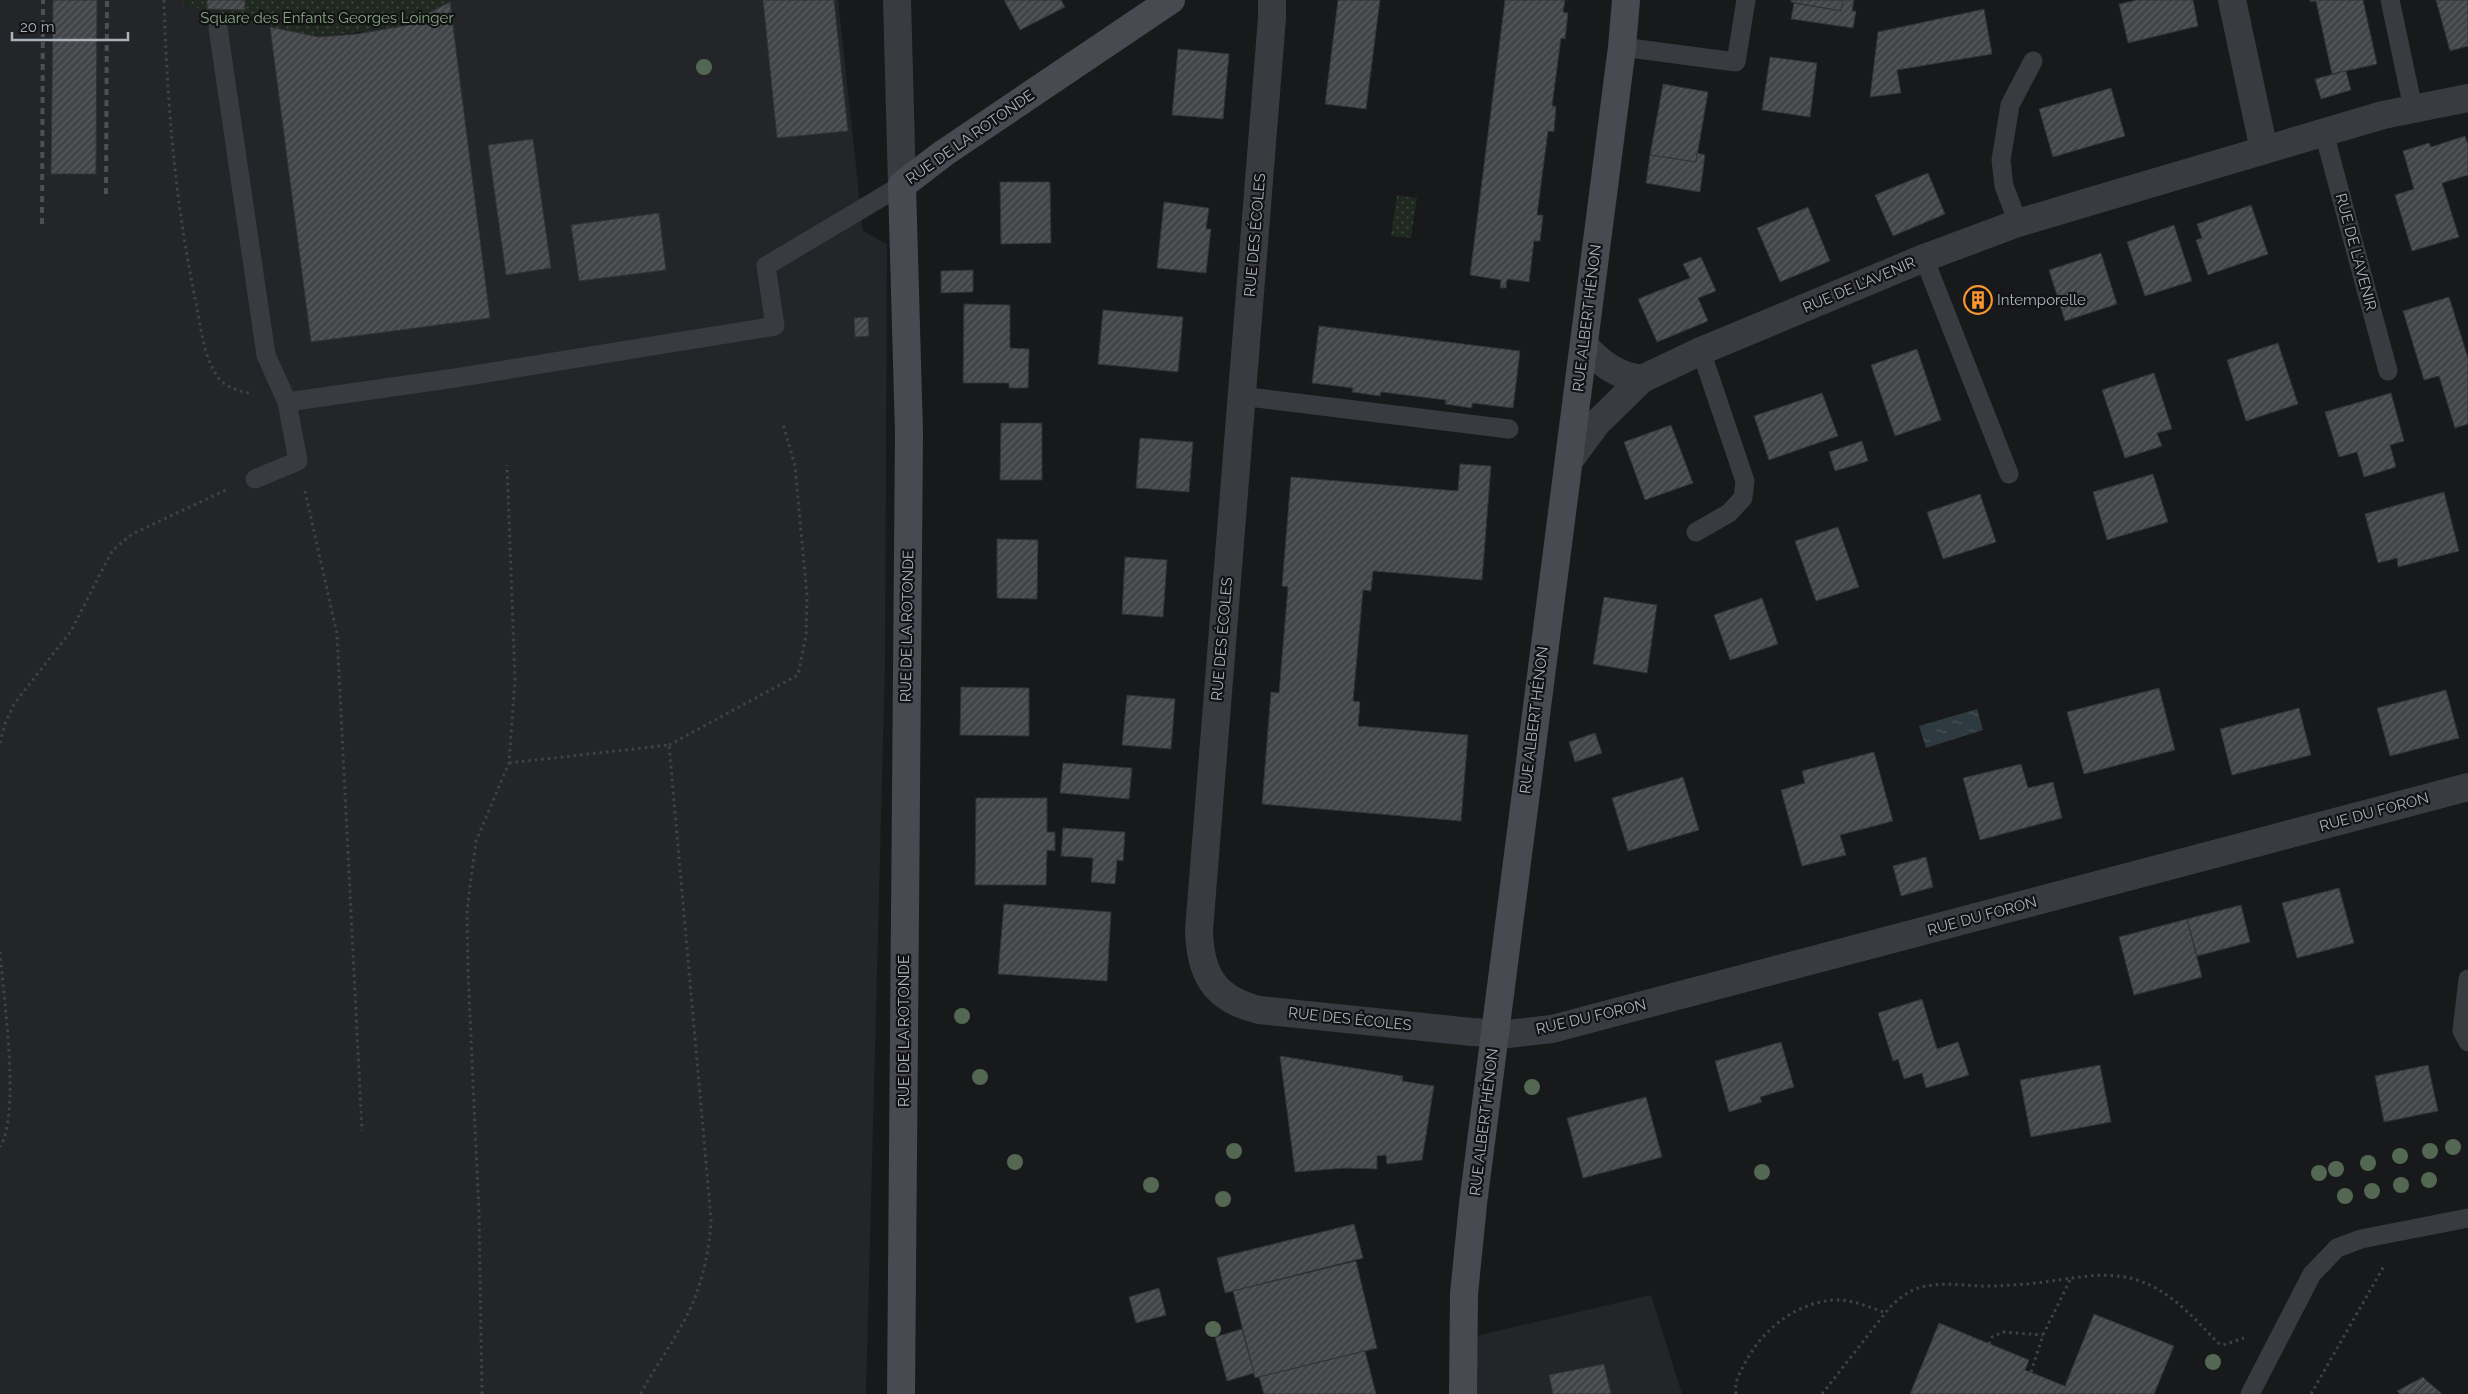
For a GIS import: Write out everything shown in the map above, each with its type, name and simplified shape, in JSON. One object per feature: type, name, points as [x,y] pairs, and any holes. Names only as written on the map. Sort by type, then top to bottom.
[{"type":"street","points":[[898,0],[902,185]]},
{"type":"street","name":"RUE DE LA ROTONDE","points":[[901,1394],[909,433],[902,185],[944,153],[1171,0]]},
{"type":"street","name":"RUE DES ÉCOLES","points":[[1272,0],[1198,930],[1202,963],[1214,985],[1224,994],[1247,1007],[1259,1010],[1495,1032]]},
{"type":"street","name":"RUE ALBERT HÉNON","points":[[1462,1394],[1463,1319],[1468,1256],[1495,1032],[1622,47],[1626,0]]},
{"type":"street","points":[[2232,0],[2264,150]]},
{"type":"street","name":"RUE DE L'AVENIR","points":[[1569,461],[1597,423],[1642,379],[1701,351],[1924,258],[2018,223],[2264,150],[2413,108],[2468,98]]},
{"type":"street","points":[[1584,345],[1598,360],[1618,373],[1628,378],[1642,379]]},
{"type":"street","name":"RUE DU FORON","points":[[1495,1032],[1508,1034],[1552,1029],[2468,787]]},
{"type":"lane","points":[[1622,47],[1736,62],[1746,0]]},
{"type":"lane","points":[[2390,0],[2413,108]]},
{"type":"lane","points":[[218,28],[266,355],[287,402],[300,468],[255,479]]},
{"type":"lane","points":[[2018,223],[2004,186],[2002,160],[2010,105],[2033,61]]},
{"type":"lane","name":"RUE DE L'AVENIR","points":[[2324,133],[2388,371]]},
{"type":"lane","points":[[287,402],[455,378],[774,326],[766,266],[902,185]]},
{"type":"lane","points":[[1924,258],[2009,474]]},
{"type":"lane","points":[[1696,532],[1729,513],[1743,498],[1745,481],[1701,351]]},
{"type":"lane","points":[[1241,396],[1509,429]]},
{"type":"lane","points":[[2468,980],[2462,1031],[2468,1042]]},
{"type":"lane","points":[[2250,1394],[2312,1274],[2329,1254],[2347,1243],[2468,1218]]},
{"type":"path","points":[[164,0],[166,77],[179,214],[193,290],[207,354],[218,377],[236,390]]},
{"type":"path","points":[[509,763],[669,745],[798,675],[806,636],[807,596],[795,466],[783,424]]},
{"type":"path","points":[[482,1394],[479,1213],[468,972],[468,910],[476,841],[509,763],[515,680],[507,465]]},
{"type":"path","points":[[300,468],[337,634],[362,1131]]},
{"type":"path","points":[[0,743],[5,724],[14,704],[71,631],[107,560],[120,542],[132,534],[212,496],[255,479]]},
{"type":"path","points":[[641,1394],[681,1328],[697,1293],[706,1263],[711,1219],[669,745]]},
{"type":"path","points":[[0,952],[10,1102],[8,1128],[0,1147]]},
{"type":"path","points":[[2311,1394],[2384,1266],[2379,1235]]},
{"type":"path","points":[[1822,1394],[1902,1296],[1923,1286],[1947,1284],[1991,1286],[2099,1274],[2124,1277],[2154,1288],[2180,1305],[2223,1345],[2286,1324]]},
{"type":"path","points":[[2031,1372],[2043,1335],[2072,1278]]},
{"type":"path","points":[[1736,1394],[1739,1374],[1755,1346],[1781,1320],[1795,1311],[1822,1302],[1848,1300],[1886,1314]]},
{"type":"path","points":[[1989,1344],[1992,1337],[2003,1332],[2043,1335]]},
{"type":"shaded area","points":[[0,0],[183,0],[183,4],[207,10],[341,35],[357,34],[452,0],[838,0],[863,231],[887,244],[885,664],[866,1394],[0,1394]]},
{"type":"shaded area","points":[[1651,1295],[1682,1394],[1463,1394],[1463,1339]]},
{"type":"green space","name":"Square des Enfants Georges Loinger","points":[[183,0],[452,0],[403,26],[319,37],[270,27],[183,4]]},
{"type":"green space","points":[[1397,195],[1417,198],[1411,238],[1391,236]]},
{"type":"water","points":[[1977,709],[1983,730],[1926,748],[1919,726]]},
{"type":"building","points":[[53,0],[97,0],[96,174],[51,174]]},
{"type":"building","points":[[207,0],[245,0],[245,10],[207,9]]},
{"type":"building","points":[[763,0],[834,0],[848,131],[777,138]]},
{"type":"building","points":[[1004,0],[1061,0],[1065,7],[1020,30]]},
{"type":"building","points":[[1338,0],[1380,0],[1366,109],[1325,104]]},
{"type":"building","points":[[1505,0],[1565,0],[1563,12],[1568,13],[1565,39],[1561,38],[1552,106],[1556,106],[1554,132],[1548,131],[1537,215],[1543,215],[1540,241],[1534,241],[1529,282],[1507,279],[1506,288],[1500,288],[1501,280],[1470,275]]},
{"type":"building","points":[[1791,0],[1843,0],[1841,11],[1791,2]]},
{"type":"building","points":[[1843,0],[1854,0],[1852,11],[1856,11],[1853,28],[1791,19],[1794,3],[1841,11]]},
{"type":"building","points":[[2137,0],[2193,0],[2198,26],[2128,43],[2119,4]]},
{"type":"building","points":[[2310,0],[2363,0],[2377,64],[2332,74],[2316,1],[2310,2]]},
{"type":"building","points":[[2436,0],[2468,0],[2468,46],[2450,51]]},
{"type":"building","points":[[450,2],[490,318],[311,342],[270,27],[319,37],[357,34],[403,26]]},
{"type":"building","points":[[1984,9],[1992,54],[1897,70],[1901,93],[1870,97],[1878,32]]},
{"type":"building","points":[[1178,49],[1229,54],[1223,119],[1172,115]]},
{"type":"building","points":[[1770,57],[1817,63],[1810,117],[1762,110]]},
{"type":"building","points":[[2346,71],[2351,90],[2321,99],[2315,79]]},
{"type":"building","points":[[1663,84],[1708,92],[1696,162],[1650,155]]},
{"type":"building","points":[[2111,88],[2125,136],[2053,157],[2039,109]]},
{"type":"building","points":[[2465,136],[2468,145],[2468,175],[2442,183],[2459,237],[2412,251],[2395,195],[2414,189],[2403,151],[2429,143],[2431,147]]},
{"type":"building","points":[[533,139],[551,268],[506,275],[488,145]]},
{"type":"building","points":[[1697,153],[1705,155],[1700,192],[1646,183],[1650,155],[1696,162]]},
{"type":"building","points":[[1928,173],[1945,214],[1893,236],[1875,195]]},
{"type":"building","points":[[1000,182],[1050,182],[1051,243],[1001,244]]},
{"type":"building","points":[[1164,202],[1209,208],[1206,229],[1211,229],[1206,273],[1157,268]]},
{"type":"building","points":[[2251,205],[2268,254],[2208,275],[2196,240],[2202,238],[2197,224]]},
{"type":"building","points":[[1808,207],[1830,261],[1780,282],[1757,228]]},
{"type":"building","points":[[659,213],[666,270],[579,281],[571,225]]},
{"type":"building","points":[[2174,225],[2192,281],[2145,296],[2127,242]]},
{"type":"building","points":[[2101,253],[2117,304],[2065,321],[2049,270]]},
{"type":"building","points":[[1701,257],[1716,291],[1698,298],[1708,321],[1657,342],[1638,299],[1690,278],[1683,264]]},
{"type":"building","points":[[973,270],[973,292],[941,293],[941,271]]},
{"type":"building","name":"Intemporelle","points":[[1982,286],[1991,309],[1975,315],[1966,292]]},
{"type":"building","points":[[2449,297],[2468,358],[2468,424],[2455,428],[2439,376],[2424,380],[2403,311]]},
{"type":"building","points":[[964,304],[1010,305],[1010,348],[1029,349],[1028,388],[1009,388],[1009,383],[963,383]]},
{"type":"building","points":[[1103,310],[1183,317],[1178,372],[1098,364]]},
{"type":"building","points":[[868,317],[869,336],[855,337],[854,318]]},
{"type":"building","points":[[1319,326],[1520,351],[1513,408],[1472,403],[1472,408],[1445,404],[1446,400],[1381,392],[1380,396],[1352,392],[1353,388],[1312,383]]},
{"type":"building","points":[[2278,343],[2298,404],[2246,421],[2227,360]]},
{"type":"building","points":[[1917,349],[1941,420],[1895,436],[1871,365]]},
{"type":"building","points":[[2154,373],[2172,429],[2157,433],[2162,446],[2125,458],[2102,390]]},
{"type":"building","points":[[1822,393],[1838,436],[1769,460],[1754,416]]},
{"type":"building","points":[[2391,393],[2404,441],[2390,445],[2396,467],[2364,477],[2357,452],[2339,457],[2325,412]]},
{"type":"building","points":[[1001,423],[1042,423],[1042,480],[1000,480]]},
{"type":"building","points":[[1671,425],[1693,483],[1645,500],[1624,442]]},
{"type":"building","points":[[1140,438],[1193,442],[1189,492],[1136,488]]},
{"type":"building","points":[[1862,441],[1868,461],[1835,471],[1829,452]]},
{"type":"building","points":[[1460,464],[1491,466],[1482,580],[1373,571],[1371,591],[1363,590],[1353,701],[1360,702],[1358,726],[1468,735],[1461,821],[1262,804],[1271,692],[1279,693],[1288,587],[1282,586],[1291,477],[1458,491]]},
{"type":"building","points":[[2153,474],[2168,522],[2107,540],[2093,492]]},
{"type":"building","points":[[2444,492],[2459,551],[2398,567],[2397,558],[2378,563],[2365,514]]},
{"type":"building","points":[[1980,494],[1996,542],[1943,559],[1927,512]]},
{"type":"building","points":[[1838,527],[1859,587],[1816,601],[1795,541]]},
{"type":"building","points":[[997,539],[1038,540],[1037,599],[997,598]]},
{"type":"building","points":[[1125,557],[1167,560],[1163,617],[1122,614]]},
{"type":"building","points":[[1604,597],[1657,605],[1647,673],[1593,664]]},
{"type":"building","points":[[1762,598],[1778,644],[1730,660],[1714,615]]},
{"type":"building","points":[[961,687],[1029,688],[1029,736],[960,735]]},
{"type":"building","points":[[2159,688],[2175,750],[2084,774],[2067,712]]},
{"type":"building","points":[[2446,690],[2459,738],[2390,756],[2377,708]]},
{"type":"building","points":[[1127,695],[1175,699],[1171,749],[1122,745]]},
{"type":"building","points":[[2299,708],[2311,755],[2232,775],[2220,729]]},
{"type":"building","points":[[1595,733],[1602,753],[1575,762],[1569,742]]},
{"type":"building","points":[[1874,752],[1893,821],[1840,835],[1846,855],[1802,866],[1781,790],[1805,783],[1802,771]]},
{"type":"building","points":[[1063,763],[1132,768],[1129,799],[1060,793]]},
{"type":"building","points":[[2021,764],[2028,788],[2053,782],[2062,818],[1980,840],[1963,778]]},
{"type":"building","points":[[1683,777],[1699,830],[1628,851],[1612,798]]},
{"type":"building","points":[[976,798],[1047,798],[1047,832],[1055,832],[1055,851],[1047,850],[1046,885],[975,885]]},
{"type":"building","points":[[1063,828],[1125,832],[1123,861],[1117,860],[1115,884],[1091,882],[1093,858],[1061,856]]},
{"type":"building","points":[[1926,857],[1933,887],[1901,896],[1893,866]]},
{"type":"building","points":[[2339,888],[2354,943],[2297,958],[2282,903]]},
{"type":"building","points":[[1004,904],[1111,912],[1107,981],[998,974]]},
{"type":"building","points":[[2241,905],[2250,942],[2197,956],[2187,919]]},
{"type":"building","points":[[2187,919],[2202,977],[2134,995],[2119,937]]},
{"type":"building","points":[[1922,999],[1937,1049],[1958,1042],[1969,1075],[1926,1088],[1922,1073],[1904,1079],[1898,1059],[1893,1061],[1878,1013]]},
{"type":"building","points":[[1781,1042],[1794,1087],[1760,1097],[1762,1102],[1729,1112],[1715,1061]]},
{"type":"building","points":[[1280,1056],[1403,1076],[1402,1081],[1434,1086],[1422,1160],[1387,1164],[1386,1155],[1377,1156],[1377,1169],[1345,1168],[1295,1172]]},
{"type":"building","points":[[2100,1065],[2111,1122],[2031,1137],[2020,1080]]},
{"type":"building","points":[[2428,1065],[2438,1111],[2384,1122],[2375,1076]]},
{"type":"building","points":[[1646,1097],[1662,1157],[1583,1178],[1567,1118]]},
{"type":"building","points":[[1354,1224],[1363,1258],[1225,1293],[1217,1258]]},
{"type":"building","points":[[1356,1261],[1377,1348],[1255,1378],[1233,1291]]},
{"type":"building","points":[[1159,1288],[1166,1315],[1136,1323],[1129,1297]]},
{"type":"building","points":[[2094,1314],[2174,1346],[2154,1394],[1910,1394],[1939,1323],[2029,1360],[2025,1370],[2065,1386]]},
{"type":"building","points":[[1242,1329],[1254,1373],[1227,1381],[1215,1337]]},
{"type":"building","points":[[1365,1351],[1376,1394],[1264,1394],[1259,1377]]},
{"type":"building","points":[[1604,1364],[1611,1394],[1553,1394],[1549,1375]]},
{"type":"building","points":[[2423,1377],[2427,1381],[2415,1394],[2400,1394],[2397,1391]]},
{"type":"building","points":[[2427,1381],[2442,1394],[2415,1394]]},
{"type":"railway","points":[[42,224],[43,0]]},
{"type":"railway","points":[[106,194],[107,0]]},
{"type":"place","name":"Intemporelle","points":[[1978,300]]}]
